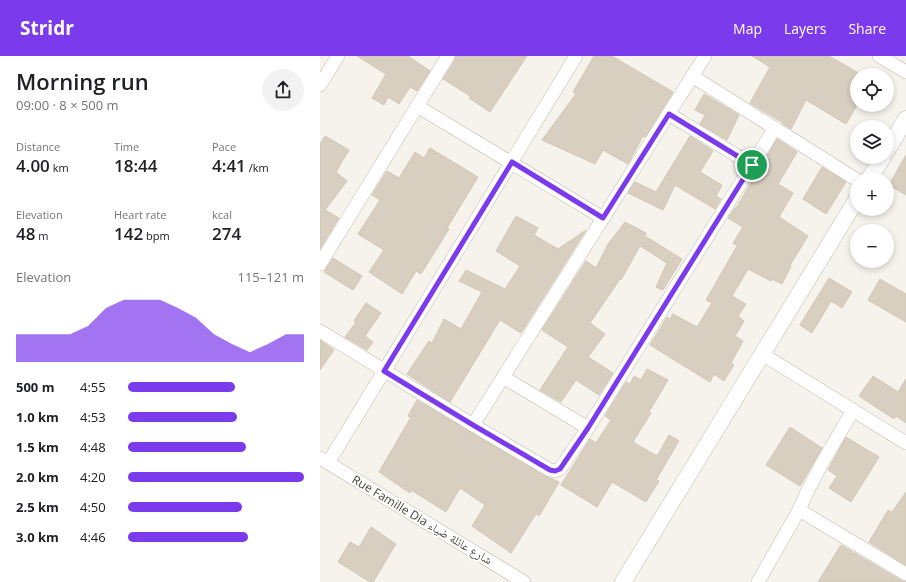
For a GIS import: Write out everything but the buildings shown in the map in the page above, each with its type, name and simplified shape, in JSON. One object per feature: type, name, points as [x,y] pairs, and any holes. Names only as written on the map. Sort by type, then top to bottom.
[{"type":"street","points":[[320,85],[338,56]]},
{"type":"street","points":[[320,264],[448,56]]},
{"type":"street","points":[[324,460],[384,371],[576,56]]},
{"type":"street","points":[[473,425],[705,56]]},
{"type":"street","points":[[879,56],[906,72]]},
{"type":"street","points":[[692,76],[850,176]]},
{"type":"street","points":[[417,106],[603,218]]},
{"type":"street","points":[[669,114],[752,165]]},
{"type":"street","points":[[894,139],[906,119]]},
{"type":"street","points":[[320,331],[473,425],[550,470],[555,471],[560,469],[588,428],[775,128]]},
{"type":"street","points":[[623,582],[850,210]]},
{"type":"street","points":[[762,354],[906,443]]},
{"type":"street","points":[[503,377],[588,428]]},
{"type":"street","points":[[758,582],[799,510],[816,474],[853,410]]},
{"type":"street","name":"Rue Famille Dia شارع عائلة ضياء","points":[[324,460],[524,582]]},
{"type":"street","points":[[799,510],[906,574]]},
{"type":"route","points":[[669,114],[752,165],[588,428],[560,469],[555,471],[550,470],[384,371],[512,162],[603,218],[669,114]]}]
